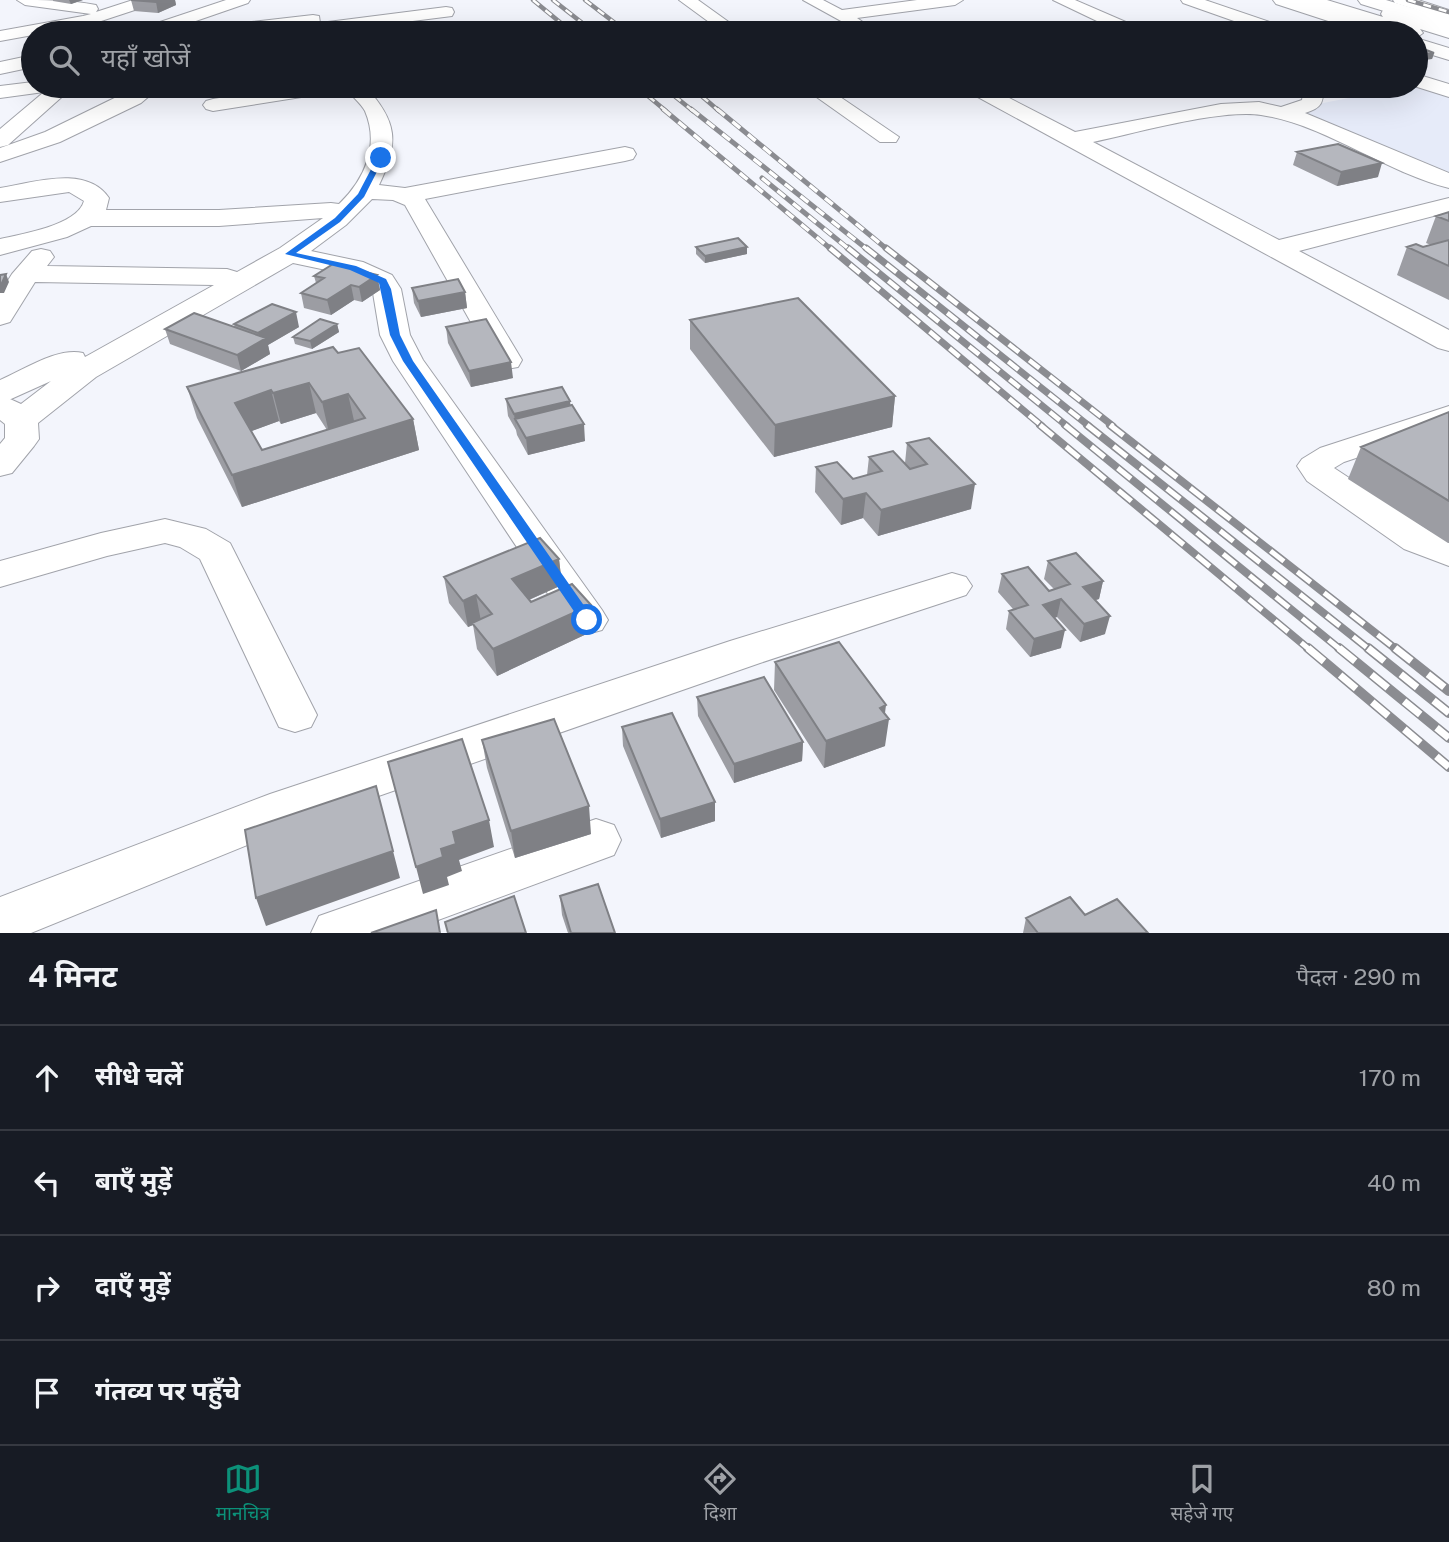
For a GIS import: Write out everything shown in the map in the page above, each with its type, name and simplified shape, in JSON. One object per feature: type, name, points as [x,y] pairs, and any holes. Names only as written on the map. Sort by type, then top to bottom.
[{"type":"main road","points":[[1282,0],[1347,21]]},
{"type":"main road","points":[[1308,0],[1373,21]]},
{"type":"main road","points":[[1345,0],[1413,21]]},
{"type":"main road","points":[[1367,0],[1449,25]]},
{"type":"main road","points":[[1428,26],[1449,32]]},
{"type":"main road","points":[[1428,38],[1449,45]]},
{"type":"main road","points":[[1428,48],[1449,54]]},
{"type":"street","points":[[86,21],[150,0]]},
{"type":"street","points":[[180,21],[242,0]]},
{"type":"street","points":[[299,0],[313,21]]},
{"type":"street","points":[[329,21],[383,4],[400,5],[404,0]]},
{"type":"street","points":[[687,0],[718,21]]},
{"type":"street","points":[[811,0],[850,21]]},
{"type":"street","points":[[840,16],[955,0]]},
{"type":"street","points":[[1061,0],[1109,21]]},
{"type":"street","points":[[1189,0],[1249,21]]},
{"type":"street","points":[[1401,0],[1449,15]]},
{"type":"street","points":[[33,4],[122,11]]},
{"type":"street","points":[[356,21],[446,12]]},
{"type":"street","points":[[0,36],[21,32]]},
{"type":"street","points":[[0,68],[21,64]]},
{"type":"street","points":[[1428,84],[1449,92]]},
{"type":"street","points":[[0,92],[21,89]]},
{"type":"street","points":[[0,139],[50,98]]},
{"type":"street","points":[[0,155],[27,148],[137,98]]},
{"type":"street","points":[[214,105],[269,98]]},
{"type":"street","points":[[0,392],[52,371],[227,277],[297,237],[331,210],[364,167],[350,98]]},
{"type":"street","points":[[0,466],[22,439],[10,413],[289,254],[337,220],[364,191],[378,168],[382,134],[374,108],[361,98]]},
{"type":"street","points":[[829,98],[888,137]]},
{"type":"street","points":[[994,98],[1449,342]]},
{"type":"street","points":[[1284,113],[1311,104],[1312,98]]},
{"type":"street","points":[[1070,140],[1229,108],[1259,108],[1284,113],[1449,181]]},
{"type":"street","points":[[0,111],[37,109]]},
{"type":"street","points":[[364,191],[405,195],[625,154]]},
{"type":"street","points":[[0,195],[73,184],[97,198],[96,209],[26,274],[0,316]]},
{"type":"street","points":[[405,195],[414,200],[507,360]]},
{"type":"street","points":[[1275,249],[1449,205]]},
{"type":"street","points":[[0,247],[80,222],[219,218],[331,210]]},
{"type":"street","points":[[289,254],[353,268],[382,281],[387,289],[395,335],[408,361],[587,620]]},
{"type":"street","points":[[26,274],[227,277]]},
{"type":"street","points":[[1449,416],[1332,455],[1314,466],[1320,474],[1417,540],[1438,552],[1449,554]]},
{"type":"street","points":[[0,574],[101,545],[165,531],[193,538],[216,552],[295,715]]},
{"type":"street","points":[[4,918],[287,808],[746,652],[952,586]]},
{"type":"street","points":[[338,933],[596,840]]},
{"type":"shaded area","points":[[1428,89],[1449,97],[1449,177],[1287,110],[1349,98],[1428,98]]},
{"type":"building","points":[[1338,144],[1382,163],[1341,172],[1297,152]]},
{"type":"building","points":[[1449,212],[1449,221],[1436,216]]},
{"type":"building","points":[[738,238],[747,247],[705,256],[696,247]]},
{"type":"building","points":[[1449,240],[1449,266],[1407,247],[1416,244],[1423,247]]},
{"type":"building","points":[[333,264],[377,275],[359,287],[351,285],[327,300],[301,293],[324,278],[314,276]]},
{"type":"building","points":[[6,274],[1,285],[0,285],[0,275]]},
{"type":"building","points":[[458,279],[465,292],[418,301],[412,288]]},
{"type":"building","points":[[798,298],[895,396],[775,425],[690,320]]},
{"type":"building","points":[[272,304],[296,312],[258,333],[234,324]]},
{"type":"building","points":[[194,313],[266,338],[237,355],[165,329]]},
{"type":"building","points":[[320,319],[337,324],[310,341],[293,337]]},
{"type":"building","points":[[486,319],[511,362],[469,371],[446,327]]},
{"type":"building","points":[[333,347],[338,353],[359,348],[413,419],[232,475],[187,387]],"holes":[[[309,383],[322,402],[348,394],[365,418],[262,450],[235,403],[271,390],[273,393]]]},
{"type":"building","points":[[562,387],[570,401],[514,414],[506,399]]},
{"type":"building","points":[[572,405],[584,424],[526,438],[515,419]]},
{"type":"building","points":[[1449,412],[1449,501],[1361,447]]},
{"type":"building","points":[[929,438],[975,484],[881,510],[866,493],[843,499],[816,467],[837,462],[853,479],[882,471],[869,457],[893,451],[910,469],[927,464],[907,443]]},
{"type":"building","points":[[540,538],[559,559],[512,579],[531,602],[572,584],[591,605],[493,649],[472,623],[492,614],[476,595],[463,601],[444,577]]},
{"type":"building","points":[[1076,553],[1103,581],[1083,587],[1110,616],[1084,624],[1061,599],[1043,605],[1065,630],[1034,639],[1009,611],[1028,605],[1002,574],[1028,567],[1049,591],[1070,584],[1048,561]]},
{"type":"building","points":[[839,642],[886,705],[880,708],[889,719],[826,741],[775,662]]},
{"type":"building","points":[[764,677],[803,742],[734,764],[697,697]]},
{"type":"building","points":[[672,713],[715,802],[660,819],[622,727]]},
{"type":"building","points":[[554,719],[589,806],[511,831],[482,740]]},
{"type":"building","points":[[462,739],[489,820],[453,832],[456,844],[441,849],[443,857],[416,867],[388,762]]},
{"type":"building","points":[[376,786],[393,851],[256,898],[245,830]]},
{"type":"building","points":[[598,884],[615,933],[571,933],[560,896]]},
{"type":"building","points":[[514,896],[526,933],[448,933],[445,922]]},
{"type":"building","points":[[1070,897],[1085,915],[1117,899],[1148,933],[1038,933],[1026,918]]},
{"type":"building","points":[[436,910],[440,933],[371,933]]},
{"type":"railway","points":[[533,0],[558,21]]},
{"type":"railway","points":[[553,0],[580,21]]},
{"type":"railway","points":[[585,0],[612,21]]},
{"type":"railway","points":[[1408,0],[1449,12]]},
{"type":"railway","points":[[650,98],[666,111]]},
{"type":"railway","points":[[677,98],[693,111]]},
{"type":"railway","points":[[704,98],[719,111]]},
{"type":"railway","points":[[663,109],[832,250]]},
{"type":"railway","points":[[691,109],[868,250]]},
{"type":"railway","points":[[717,109],[888,250]]},
{"type":"railway","points":[[762,178],[850,250]]},
{"type":"railway","points":[[830,248],[1042,426]]},
{"type":"railway","points":[[848,248],[1067,426]]},
{"type":"railway","points":[[866,248],[1089,426]]},
{"type":"railway","points":[[886,248],[1113,426]]},
{"type":"railway","points":[[1040,425],[1310,650]]},
{"type":"railway","points":[[1065,425],[1341,650]]},
{"type":"railway","points":[[1087,425],[1370,650]]},
{"type":"railway","points":[[1110,425],[1397,650]]},
{"type":"railway","points":[[1308,648],[1449,767]]},
{"type":"railway","points":[[1339,648],[1449,738]]},
{"type":"railway","points":[[1368,648],[1449,713]]},
{"type":"railway","points":[[1395,648],[1449,691]]},
{"type":"route","points":[[381,158],[362,195],[337,220],[289,254],[336,263],[382,281],[387,289],[395,335],[408,361],[587,620]]}]
